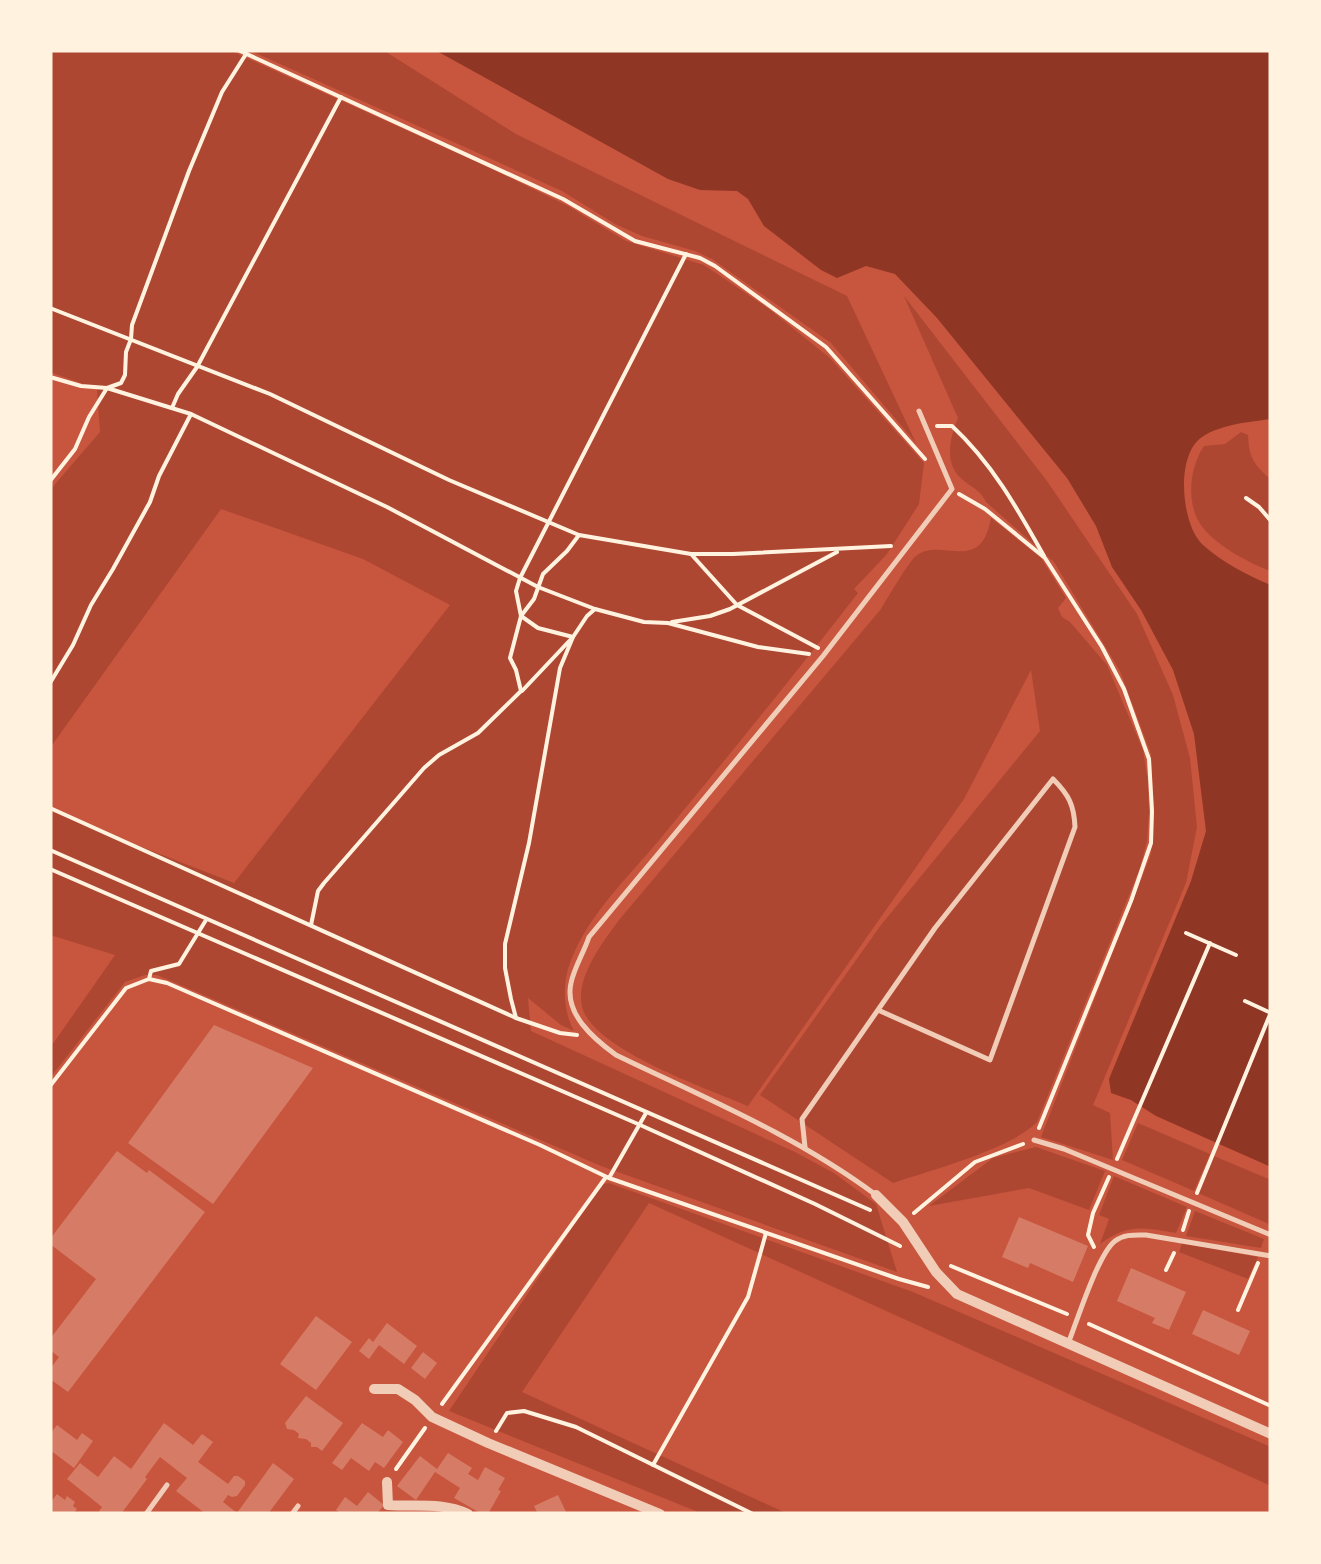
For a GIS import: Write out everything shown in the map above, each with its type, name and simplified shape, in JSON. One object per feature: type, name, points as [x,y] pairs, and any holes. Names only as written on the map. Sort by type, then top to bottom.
[{"type":"street","points":[[876,1195],[903,1222],[957,1294],[1271,1434]]},
{"type":"street","points":[[374,1389],[398,1388],[432,1417],[660,1514]]},
{"type":"street","points":[[387,1482],[385,1510],[430,1504],[468,1514]]},
{"type":"lane","points":[[876,1195],[805,1147],[616,1055],[592,1037],[574,1012],[570,986],[589,937],[824,656],[952,489],[919,410]]},
{"type":"lane","points":[[805,1147],[802,1119],[935,928],[1053,780],[1067,793],[1074,808],[1075,827],[990,1060],[878,1010]]},
{"type":"lane","points":[[1034,1140],[1271,1235]]},
{"type":"lane","points":[[1068,1344],[1101,1260],[1116,1240],[1146,1234],[1271,1256]]},
{"type":"lane","points":[[146,1514],[167,1484]]},
{"type":"lane","points":[[292,1514],[298,1506]]},
{"type":"path","points":[[238,50],[563,199],[635,240],[715,266],[826,347],[926,460]]},
{"type":"path","points":[[50,481],[74,448],[107,388],[121,382],[125,375],[126,352],[137,308],[222,92],[246,54]]},
{"type":"path","points":[[172,408],[342,97]]},
{"type":"path","points":[[522,691],[510,658],[520,616],[516,590],[520,578],[686,254]]},
{"type":"path","points":[[50,308],[270,394],[450,480],[579,535],[691,554],[907,545]]},
{"type":"path","points":[[50,377],[107,388],[191,414],[387,507],[538,588],[644,622],[668,623],[710,616],[738,606],[840,550]]},
{"type":"path","points":[[50,683],[150,502],[191,414]]},
{"type":"path","points":[[903,1222],[975,1162],[1034,1140],[1131,901],[1150,843],[1152,811],[1149,759],[1124,689],[1102,647],[977,449],[952,426],[923,420]]},
{"type":"path","points":[[952,489],[1046,558]]},
{"type":"path","points":[[1246,498],[1271,521]]},
{"type":"path","points":[[520,616],[534,599],[543,574],[579,535]]},
{"type":"path","points":[[691,554],[738,606],[816,646],[824,656]]},
{"type":"path","points":[[311,925],[318,891],[412,782],[440,755],[478,732],[522,691],[596,609]]},
{"type":"path","points":[[520,616],[538,628],[573,636]]},
{"type":"path","points":[[668,623],[758,646],[824,656]]},
{"type":"path","points":[[516,1018],[510,1000],[505,944],[529,843],[560,668],[573,636]]},
{"type":"path","points":[[50,808],[516,1018],[560,1033],[592,1037]]},
{"type":"path","points":[[50,850],[872,1211],[890,1209]]},
{"type":"path","points":[[50,869],[638,1124],[891,1243],[1078,1319],[1271,1406]]},
{"type":"path","points":[[149,979],[151,971],[179,964],[206,920]]},
{"type":"path","points":[[1186,933],[1236,955]]},
{"type":"path","points":[[1115,1162],[1210,943]]},
{"type":"path","points":[[50,1086],[126,988],[149,979],[167,983],[608,1177],[900,1279],[957,1294]]},
{"type":"path","points":[[1195,1196],[1271,1012],[1245,1001]]},
{"type":"path","points":[[387,1482],[608,1177],[647,1112]]},
{"type":"path","points":[[1101,1260],[1088,1235],[1110,1176]]},
{"type":"path","points":[[1181,1235],[1190,1209]]},
{"type":"path","points":[[653,1465],[748,1297],[766,1233]]},
{"type":"path","points":[[1166,1270],[1174,1254]]},
{"type":"path","points":[[1238,1310],[1260,1259]]},
{"type":"path","points":[[488,1443],[507,1413],[524,1411],[576,1427],[753,1514]]},
{"type":"shaded area","points":[[50,50],[229,50],[490,168],[568,206],[626,241],[704,265],[769,309],[830,358],[924,463],[919,504],[887,554],[854,589],[858,593],[588,927],[566,980],[566,1006],[574,1031],[528,998],[531,1031],[795,1152],[834,1173],[876,1204],[897,1272],[601,1166],[157,975],[125,982],[50,1078],[50,1048],[115,955],[50,935],[50,811],[234,883],[450,605],[363,559],[221,509],[50,748],[50,490],[100,432],[97,389],[50,372]]},
{"type":"shaded area","points":[[249,50],[383,50],[516,134],[847,296],[916,443],[831,343],[712,259],[615,224],[562,191]]},
{"type":"shaded area","points":[[435,50],[1271,50],[1271,419],[1227,426],[1202,437],[1188,459],[1184,490],[1190,522],[1203,545],[1236,568],[1271,585],[1271,1167],[1111,1093],[1109,1079],[1191,881],[1206,831],[1194,734],[1173,670],[1141,610],[1112,567],[1096,526],[1067,478],[937,318],[895,274],[866,266],[837,278],[764,226],[748,199],[737,191],[700,190],[668,179]]},
{"type":"shaded area","points":[[904,296],[1047,481],[1137,614],[1173,695],[1190,758],[1197,827],[1186,883],[1093,1105],[1110,1113],[1113,1160],[1041,1137],[1151,854],[1151,754],[1120,671],[1054,562],[957,474],[951,459],[951,442],[958,418]]},
{"type":"shaded area","points":[[1241,432],[1248,435],[1254,460],[1271,480],[1271,571],[1217,542],[1194,510],[1192,476],[1204,446],[1225,444]]},
{"type":"shaded area","points":[[991,518],[1041,558],[1066,598],[1058,608],[1062,617],[1107,665],[1143,750],[1148,781],[1147,841],[1140,868],[1037,1122],[990,1150],[893,1183],[760,1095],[881,925],[1040,731],[1031,670],[964,799],[748,1106],[656,1067],[609,1040],[583,1010],[582,986],[591,962],[619,920],[881,609],[913,559],[926,551],[959,551],[979,546]]},
{"type":"shaded area","points":[[1138,1123],[1210,1154],[1194,1191],[1122,1160]]},
{"type":"shaded area","points":[[1036,1147],[1105,1171],[1089,1210],[1029,1188],[929,1206],[993,1158]]},
{"type":"shaded area","points":[[1214,1156],[1271,1180],[1269,1224],[1198,1193]]},
{"type":"shaded area","points":[[1114,1176],[1187,1207],[1176,1233],[1136,1229],[1100,1244],[1109,1219],[1099,1215]]},
{"type":"shaded area","points":[[609,1183],[913,1292],[1271,1447],[1271,1486],[649,1203],[522,1392],[788,1514],[703,1514],[449,1411],[598,1189]]},
{"type":"shaded area","points":[[1195,1211],[1264,1239],[1261,1248],[1186,1236]]},
{"type":"shaded area","points":[[1182,1243],[1258,1257],[1248,1279],[1179,1252]]},
{"type":"building","points":[[214,1025],[313,1068],[213,1204],[128,1143]]},
{"type":"building","points":[[117,1151],[205,1212],[68,1392],[50,1379],[50,1369],[59,1357],[50,1350],[50,1339],[96,1279],[50,1244],[50,1239]]},
{"type":"building","points":[[1019,1217],[1088,1246],[1073,1282],[1030,1263],[1028,1268],[1002,1257]]},
{"type":"building","points":[[1131,1268],[1186,1292],[1169,1330],[1152,1323],[1155,1318],[1117,1301]]},
{"type":"building","points":[[1203,1310],[1250,1331],[1239,1355],[1192,1334]]},
{"type":"building","points":[[316,1316],[352,1342],[316,1390],[280,1364]]},
{"type":"building","points":[[387,1323],[417,1346],[404,1364],[379,1345],[369,1359],[359,1351],[369,1338],[373,1342]]},
{"type":"building","points":[[423,1352],[437,1363],[425,1379],[411,1368]]},
{"type":"building","points":[[306,1396],[343,1423],[322,1451],[298,1438],[299,1434],[287,1429],[285,1423]]},
{"type":"building","points":[[164,1423],[193,1445],[202,1434],[213,1442],[198,1462],[228,1484],[234,1476],[245,1481],[237,1496],[228,1495],[223,1502],[237,1513],[273,1463],[294,1479],[268,1514],[206,1514],[176,1491],[187,1478],[160,1457],[121,1514],[97,1514],[102,1507],[67,1479],[80,1463],[98,1477],[114,1456],[131,1469]]},
{"type":"building","points":[[362,1423],[383,1437],[388,1430],[403,1442],[384,1468],[375,1462],[369,1471],[351,1458],[342,1470],[332,1463]]},
{"type":"building","points":[[57,1425],[77,1440],[82,1433],[93,1441],[74,1468],[50,1450],[50,1434]]},
{"type":"building","points":[[448,1453],[472,1468],[468,1474],[478,1480],[485,1467],[505,1478],[488,1514],[454,1498],[460,1488],[435,1472],[416,1500],[397,1486],[420,1456],[437,1469]]},
{"type":"building","points":[[368,1492],[384,1505],[377,1514],[341,1514],[336,1510],[345,1497],[357,1506]]},
{"type":"building","points":[[57,1494],[75,1502],[73,1506],[77,1509],[73,1514],[50,1514],[50,1503]]},
{"type":"building","points":[[558,1495],[567,1514],[538,1514],[534,1506]]}]
